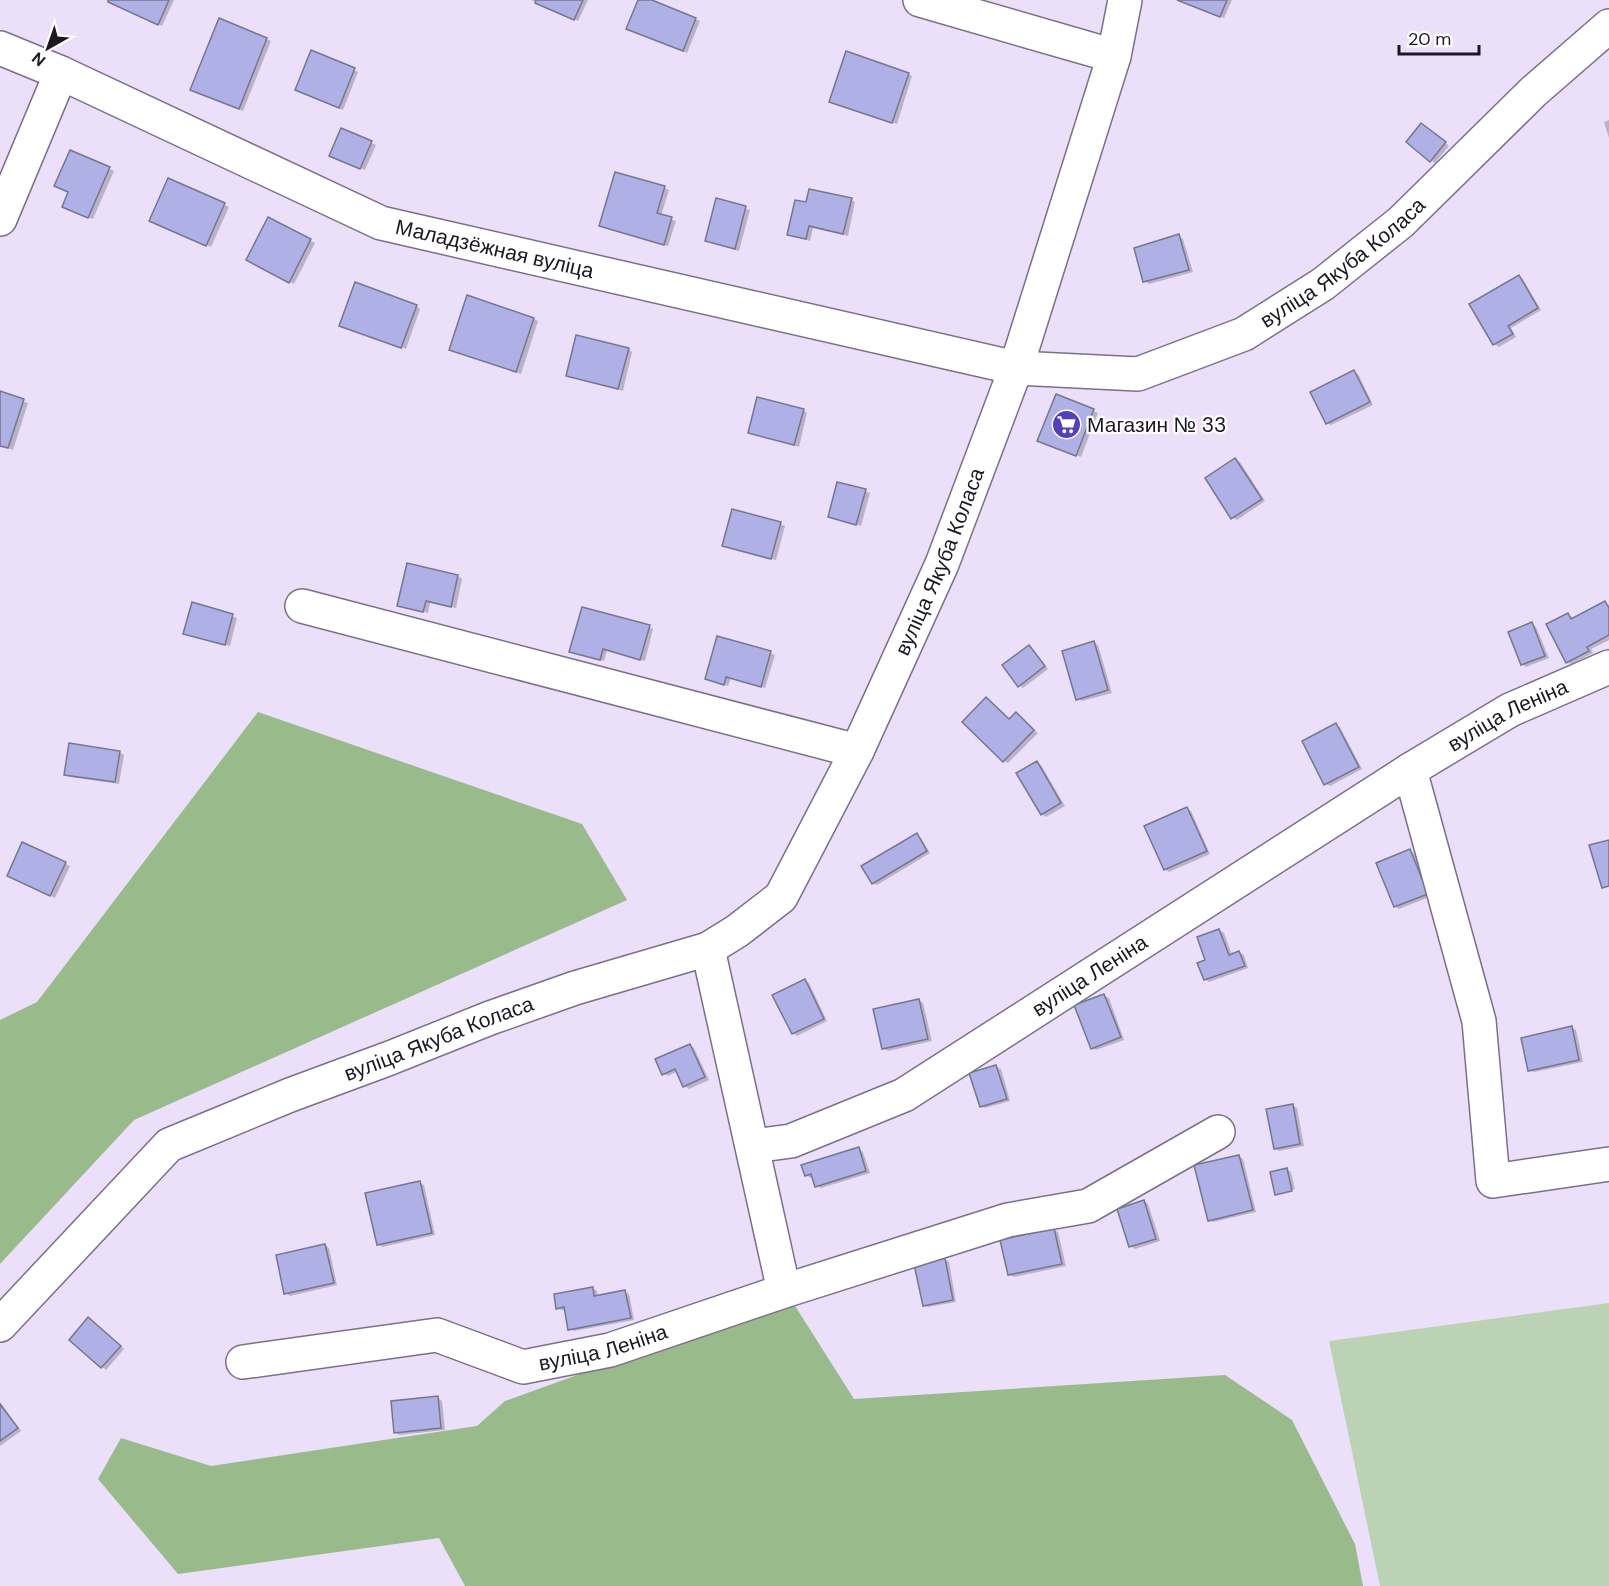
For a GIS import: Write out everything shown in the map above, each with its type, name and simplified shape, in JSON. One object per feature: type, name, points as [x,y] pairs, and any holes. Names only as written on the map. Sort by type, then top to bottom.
[{"type":"street","points":[[920,0],[1114,56]]},
{"type":"street","name":"вуліца Якуба Коласа","points":[[0,1325],[169,1145],[290,1095],[490,1018],[575,988],[708,949],[737,931],[781,897],[857,751],[942,564],[1016,368],[1114,56],[1125,0]]},
{"type":"street","name":"вуліца Якуба Коласа","points":[[1016,368],[1138,374],[1244,334],[1323,284],[1401,222],[1533,92],[1609,26]]},
{"type":"street","name":"Маладзёжная вуліца","points":[[0,48],[61,73],[381,223],[1016,368]]},
{"type":"street","points":[[0,219],[61,73]]},
{"type":"street","points":[[302,606],[857,751]]},
{"type":"street","name":"вуліца Леніна","points":[[753,1146],[791,1141],[904,1095],[1410,770],[1510,710],[1609,667]]},
{"type":"street","points":[[1410,770],[1479,1021],[1493,1180],[1609,1164]]},
{"type":"street","points":[[708,949],[784,1291]]},
{"type":"street","name":"вуліца Леніна","points":[[243,1362],[437,1335],[523,1367],[610,1350],[784,1291],[1008,1220],[1088,1206],[1218,1132]]},
{"type":"green space","points":[[258,712],[582,824],[627,900],[134,1120],[0,1264],[0,1020],[37,1002]]},
{"type":"green space","points":[[790,1298],[854,1399],[1225,1375],[1292,1420],[1355,1544],[1363,1586],[465,1586],[439,1538],[178,1574],[98,1479],[121,1438],[211,1466],[477,1426],[505,1401]]},
{"type":"green space","points":[[1609,1303],[1609,1586],[1380,1586],[1329,1341]]},
{"type":"building","points":[[108,0],[169,0],[158,25]]},
{"type":"building","points":[[536,0],[583,0],[574,20],[535,3]]},
{"type":"building","points":[[638,0],[652,0],[696,18],[683,51],[626,29]]},
{"type":"building","points":[[1177,0],[1227,0],[1220,17]]},
{"type":"building","points":[[219,18],[267,38],[239,109],[190,90]]},
{"type":"building","points":[[311,50],[355,68],[339,108],[295,90]]},
{"type":"building","points":[[846,51],[909,73],[892,123],[829,102]]},
{"type":"building","points":[[1421,123],[1446,142],[1430,162],[1406,142]]},
{"type":"building","points":[[341,128],[372,141],[360,169],[329,156]]},
{"type":"building","points":[[70,150],[110,167],[88,218],[62,207],[68,192],[54,186]]},
{"type":"building","points":[[615,172],[665,186],[657,213],[672,217],[664,245],[599,226]]},
{"type":"building","points":[[168,178],[225,203],[206,246],[149,221]]},
{"type":"building","points":[[809,189],[852,198],[843,234],[809,226],[806,239],[787,235],[795,200],[806,202]]},
{"type":"building","points":[[716,198],[746,206],[735,249],[705,241]]},
{"type":"building","points":[[268,217],[311,239],[289,283],[246,260]]},
{"type":"building","points":[[1179,234],[1189,270],[1143,282],[1134,248]]},
{"type":"building","points":[[1519,275],[1538,308],[1508,326],[1513,334],[1493,345],[1469,304]]},
{"type":"building","points":[[355,282],[417,305],[401,348],[339,326]]},
{"type":"building","points":[[467,295],[534,318],[516,372],[449,350]]},
{"type":"building","points":[[576,335],[629,348],[618,389],[566,376]]},
{"type":"building","points":[[1354,370],[1370,402],[1326,424],[1310,392]]},
{"type":"building","points":[[0,391],[24,399],[8,448],[0,446]]},
{"type":"building","name":"Магазин № 33","points":[[1056,394],[1094,409],[1076,456],[1037,441]]},
{"type":"building","points":[[757,397],[804,409],[794,445],[748,433]]},
{"type":"building","points":[[1235,458],[1262,499],[1231,519],[1205,478]]},
{"type":"building","points":[[837,482],[866,489],[856,525],[828,517]]},
{"type":"building","points":[[732,509],[781,522],[771,559],[722,546]]},
{"type":"building","points":[[407,563],[458,575],[451,607],[426,601],[423,612],[397,606]]},
{"type":"building","points":[[1605,601],[1609,608],[1609,635],[1587,647],[1589,651],[1566,663],[1546,624],[1568,613],[1571,619]]},
{"type":"building","points":[[192,602],[233,614],[225,645],[183,634]]},
{"type":"building","points":[[582,607],[650,625],[640,660],[603,649],[600,660],[569,652]]},
{"type":"building","points":[[1532,622],[1545,656],[1521,665],[1508,632]]},
{"type":"building","points":[[717,636],[771,651],[761,687],[726,677],[724,685],[705,679]]},
{"type":"building","points":[[1094,641],[1108,690],[1076,700],[1062,651]]},
{"type":"building","points":[[1029,645],[1045,666],[1018,687],[1002,665]]},
{"type":"building","points":[[986,697],[1009,719],[1016,712],[1034,730],[1003,762],[962,722]]},
{"type":"building","points":[[1336,723],[1359,767],[1324,785],[1302,741]]},
{"type":"building","points":[[69,743],[120,751],[115,782],[64,775]]},
{"type":"building","points":[[1037,761],[1061,803],[1041,815],[1016,773]]},
{"type":"building","points":[[1187,807],[1207,851],[1164,870],[1144,826]]},
{"type":"building","points":[[917,833],[927,851],[872,884],[861,866]]},
{"type":"building","points":[[1609,840],[1609,886],[1602,888],[1589,845]]},
{"type":"building","points":[[22,842],[66,862],[50,896],[7,876]]},
{"type":"building","points":[[1410,849],[1428,894],[1394,907],[1376,863]]},
{"type":"building","points":[[1219,929],[1229,955],[1239,951],[1245,966],[1204,980],[1197,963],[1205,960],[1197,937]]},
{"type":"building","points":[[805,979],[824,1019],[792,1034],[772,995]]},
{"type":"building","points":[[1104,994],[1121,1037],[1091,1049],[1074,1005]]},
{"type":"building","points":[[919,999],[928,1039],[882,1049],[873,1009]]},
{"type":"building","points":[[1572,1026],[1579,1060],[1528,1071],[1521,1038]]},
{"type":"building","points":[[690,1044],[705,1077],[683,1087],[675,1069],[662,1075],[655,1059]]},
{"type":"building","points":[[996,1065],[1007,1099],[980,1107],[969,1073]]},
{"type":"building","points":[[1293,1104],[1300,1144],[1274,1149],[1266,1109]]},
{"type":"building","points":[[859,1147],[866,1171],[815,1187],[811,1174],[805,1176],[801,1165]]},
{"type":"building","points":[[1239,1155],[1253,1210],[1208,1221],[1194,1165]]},
{"type":"building","points":[[1287,1168],[1292,1191],[1275,1195],[1270,1172]]},
{"type":"building","points":[[420,1181],[432,1233],[377,1245],[365,1193]]},
{"type":"building","points":[[1144,1200],[1156,1239],[1129,1247],[1117,1209]]},
{"type":"building","points":[[1054,1228],[1062,1264],[1008,1275],[1000,1240]]},
{"type":"building","points":[[325,1244],[334,1283],[284,1294],[276,1255]]},
{"type":"building","points":[[945,1258],[953,1300],[923,1306],[914,1264]]},
{"type":"building","points":[[593,1287],[594,1296],[625,1290],[631,1318],[568,1330],[564,1307],[556,1309],[554,1294]]},
{"type":"building","points":[[88,1317],[121,1346],[101,1368],[69,1340]]},
{"type":"building","points":[[438,1396],[441,1428],[394,1433],[391,1401]]},
{"type":"building","points":[[0,1404],[18,1428],[0,1441]]},
{"type":"place","name":"Магазин № 33","points":[[1066,425]]}]
